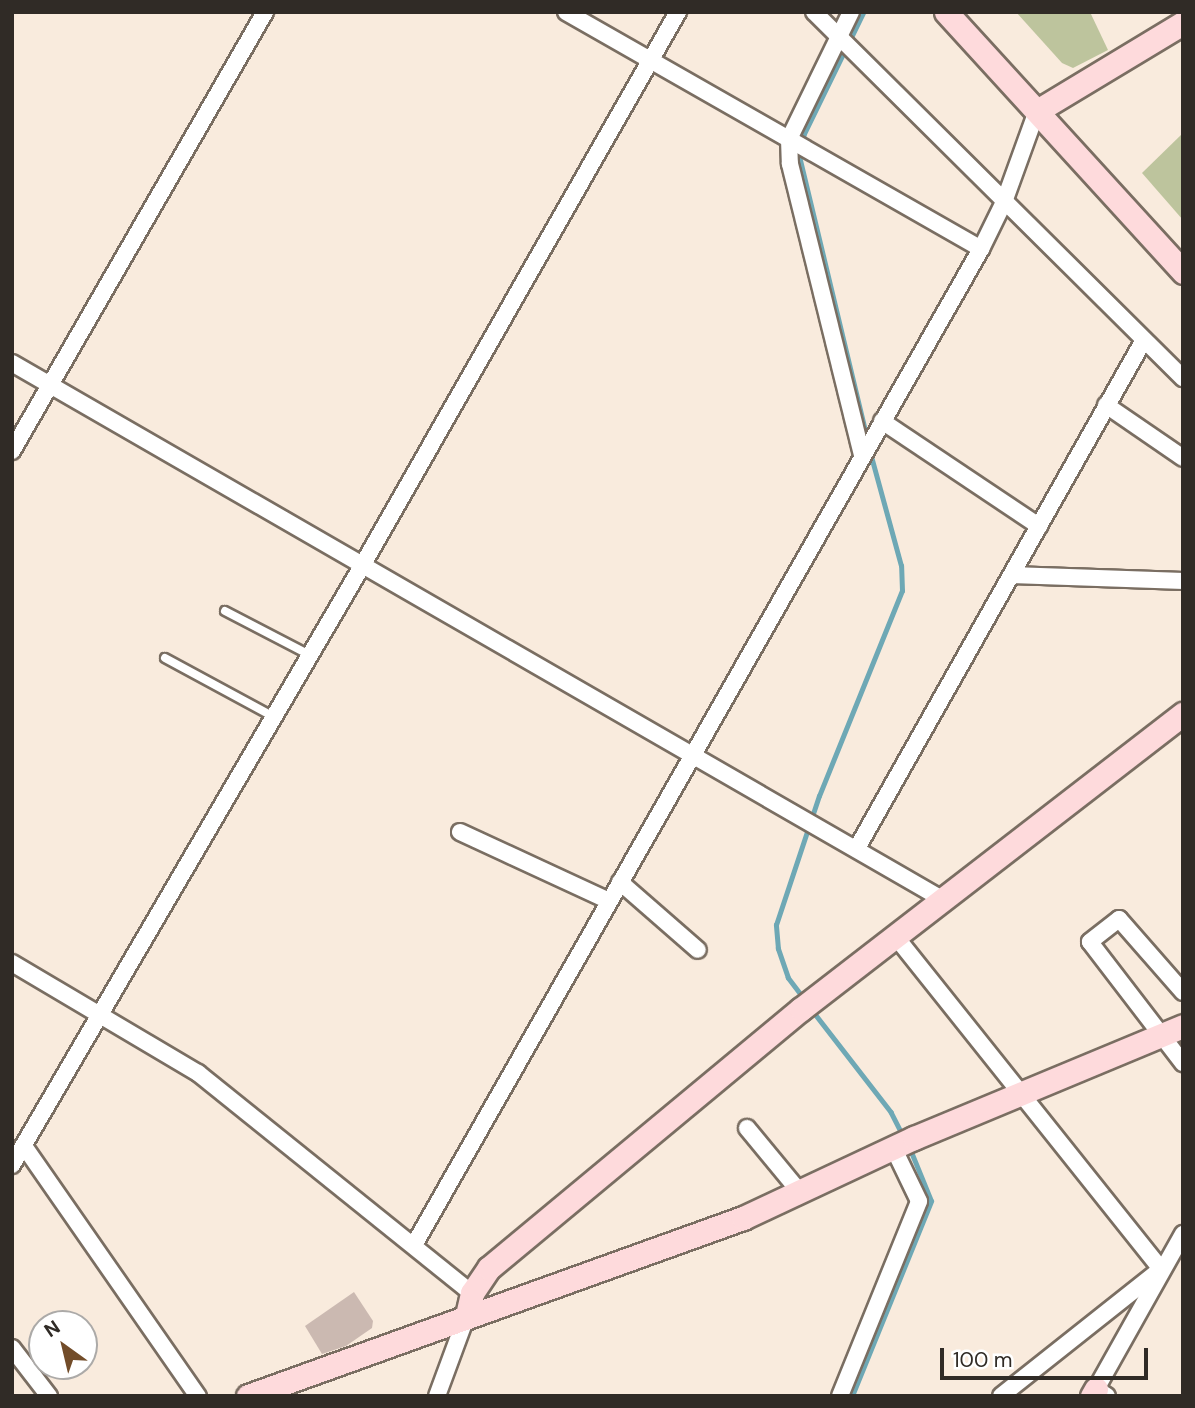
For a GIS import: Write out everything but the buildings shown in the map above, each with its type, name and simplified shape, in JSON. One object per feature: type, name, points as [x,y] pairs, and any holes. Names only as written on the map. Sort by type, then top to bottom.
[{"type":"street","points":[[12,452],[265,12]]},
{"type":"street","points":[[566,12],[981,249]]},
{"type":"street","points":[[12,1164],[362,566],[678,12]]},
{"type":"street","points":[[814,12],[1183,378]]},
{"type":"street","points":[[851,12],[792,141],[790,163],[863,453]]},
{"type":"street","points":[[946,12],[1183,272]]},
{"type":"street","points":[[414,1245],[607,900],[620,882],[981,249],[1004,202],[1037,111],[1183,23]]},
{"type":"street","points":[[857,848],[1144,340]]},
{"type":"street","points":[[12,363],[943,899]]},
{"type":"street","points":[[1107,405],[1183,458]]},
{"type":"street","points":[[879,427],[1039,526]]},
{"type":"street","points":[[1012,575],[1183,580]]},
{"type":"street","points":[[437,1396],[470,1304],[488,1268],[808,1004],[1183,713]]},
{"type":"street","points":[[460,832],[607,900]]},
{"type":"street","points":[[620,882],[698,950]]},
{"type":"street","points":[[1183,992],[1119,919],[1090,942],[1183,1063]]},
{"type":"street","points":[[896,937],[1161,1269]]},
{"type":"street","points":[[12,963],[198,1073],[414,1245],[470,1304]]},
{"type":"street","points":[[248,1396],[470,1304],[743,1218],[902,1143],[1183,1026]]},
{"type":"street","points":[[747,1128],[799,1191]]},
{"type":"street","points":[[840,1396],[919,1201],[902,1143]]},
{"type":"street","points":[[24,1146],[198,1396]]},
{"type":"street","points":[[1098,1394],[1161,1269],[1183,1234]]},
{"type":"street","points":[[1002,1396],[1161,1269]]},
{"type":"street","points":[[12,1348],[49,1396]]},
{"type":"lane","points":[[225,611],[310,655]]},
{"type":"lane","points":[[165,659],[274,717]]},
{"type":"green space","points":[[1016,12],[1090,12],[1108,50],[1073,68],[1062,63]]},
{"type":"green space","points":[[1183,133],[1183,220],[1142,173]]},
{"type":"waterway","points":[[864,12],[804,135],[800,158],[867,437]]},
{"type":"waterway","points":[[803,998],[788,978],[778,949],[776,925],[819,796],[902,591],[901,566],[870,453]]},
{"type":"waterway","points":[[812,1010],[891,1112],[903,1136]]},
{"type":"waterway","points":[[852,1396],[931,1201],[909,1147]]}]
